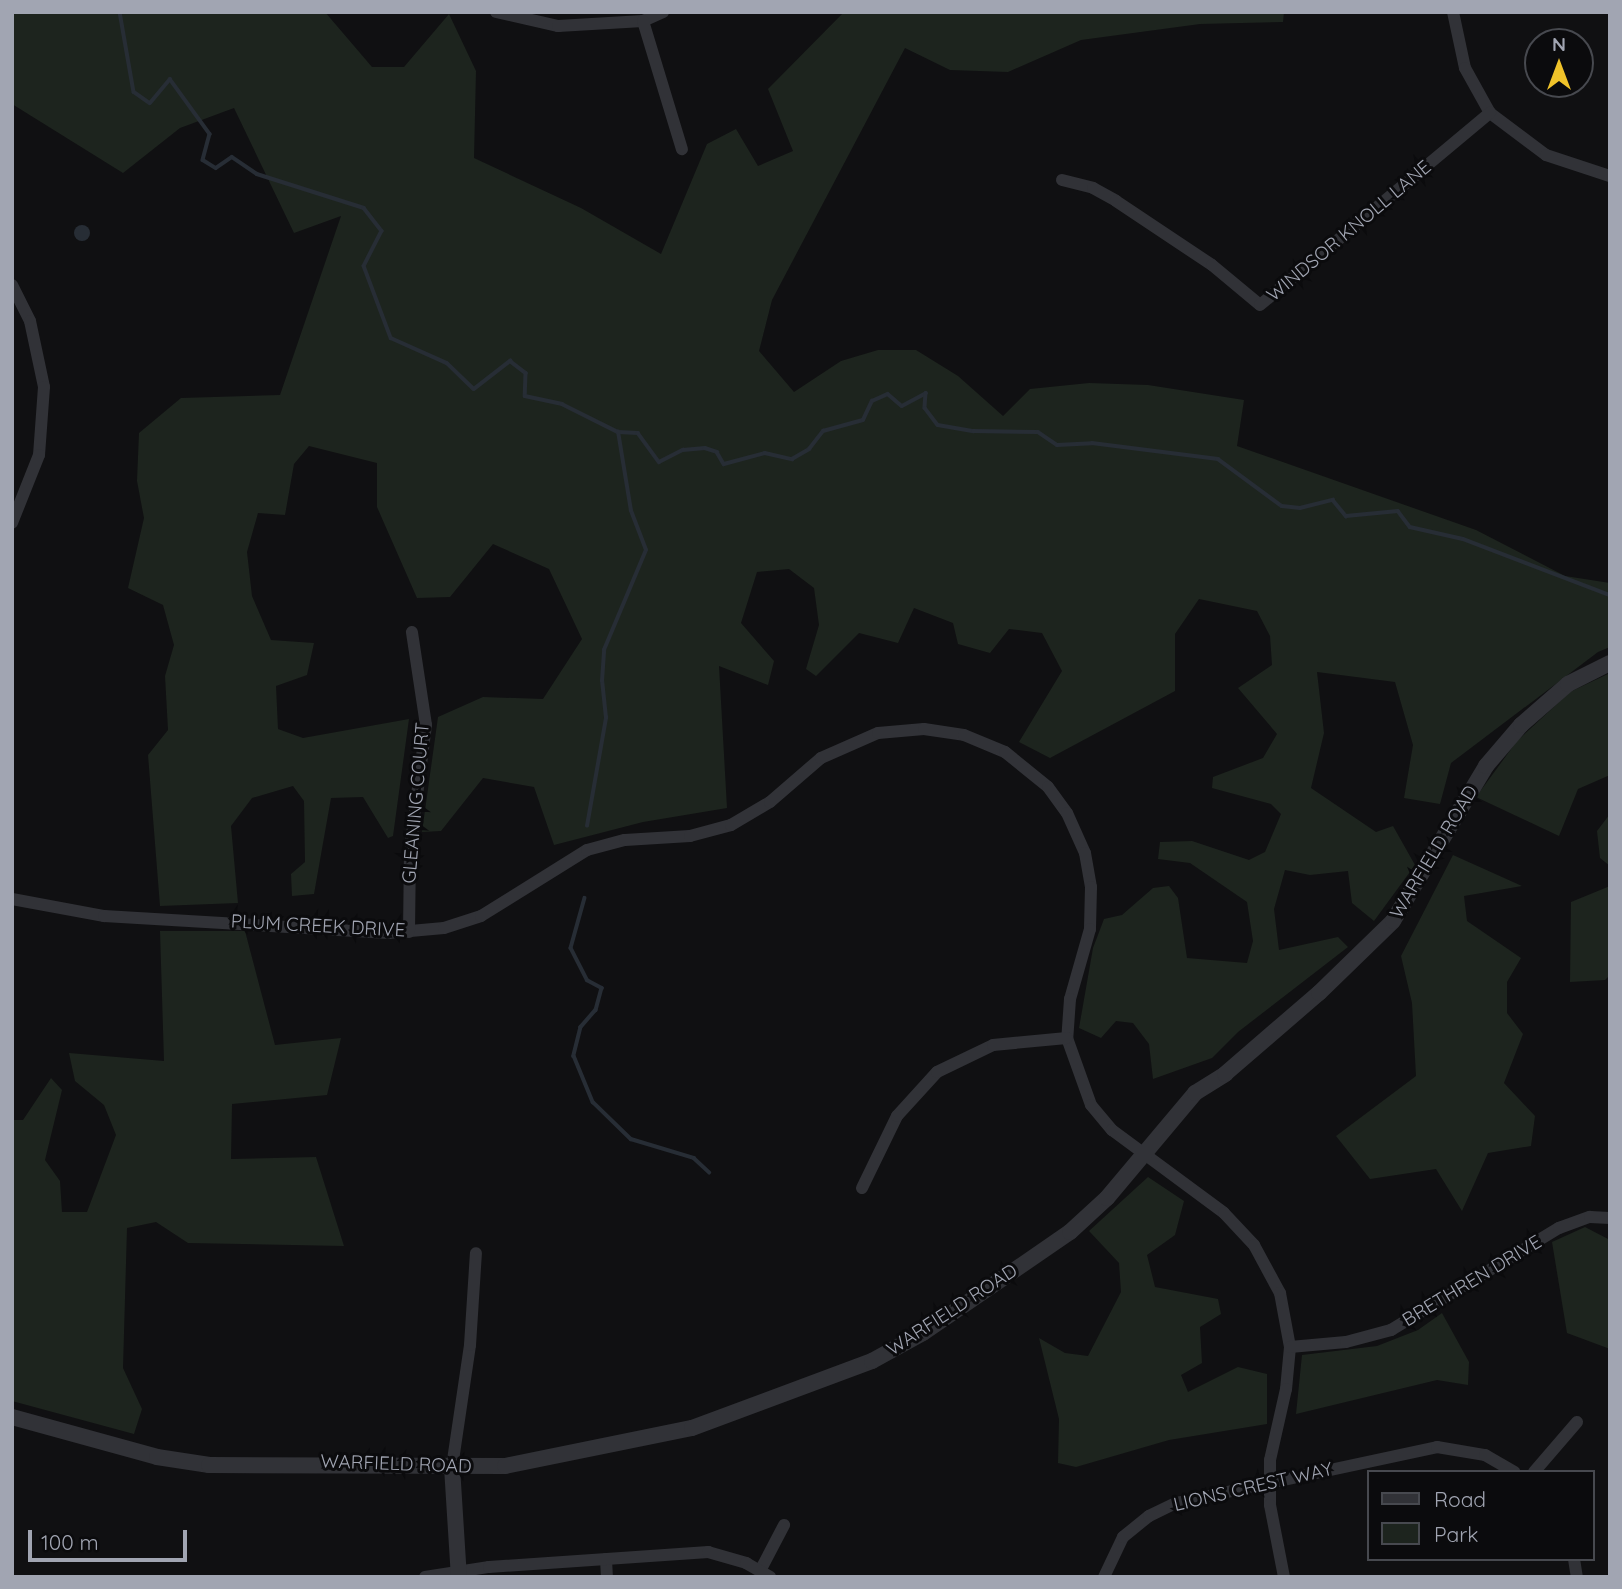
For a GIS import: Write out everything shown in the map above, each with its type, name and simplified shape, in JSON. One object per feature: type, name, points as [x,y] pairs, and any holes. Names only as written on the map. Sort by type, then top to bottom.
[{"type":"street","points":[[496,12],[558,26],[643,21],[663,12]]},
{"type":"street","points":[[1453,12],[1465,68],[1490,113],[1546,155],[1610,176]]},
{"type":"street","points":[[643,21],[682,149]]},
{"type":"street","name":"WINDSOR KNOLL LANE","points":[[1062,180],[1093,188],[1116,201],[1212,265],[1260,305],[1490,113]]},
{"type":"street","points":[[12,285],[39,354],[44,421],[29,490],[12,523]]},
{"type":"street","name":"GLEANING COURT","points":[[409,932],[410,850],[426,725],[412,632]]},
{"type":"street","name":"WARFIELD ROAD","points":[[12,1417],[184,1462],[452,1467],[542,1462],[692,1428],[872,1361],[923,1333],[1070,1231],[1107,1198],[1195,1093],[1231,1068],[1381,935],[1415,891],[1467,797],[1506,741],[1547,700],[1610,663]]},
{"type":"street","name":"PLUM CREEK DRIVE","points":[[12,899],[104,916],[409,932],[444,928],[481,916],[587,850],[625,840],[690,836],[731,825],[770,802],[821,758],[857,740],[924,729],[964,735],[1005,752],[1048,787],[1067,813],[1085,853],[1091,887],[1090,929],[1070,999],[1067,1038],[1091,1105],[1112,1130],[1224,1213],[1254,1245],[1280,1293],[1290,1347],[1270,1481],[1270,1505],[1284,1577]]},
{"type":"street","points":[[862,1188],[897,1116],[937,1072],[993,1045],[1067,1038]]},
{"type":"street","name":"BRETHREN DRIVE","points":[[1290,1347],[1346,1342],[1391,1329],[1559,1228],[1590,1217],[1610,1219]]},
{"type":"street","points":[[459,1574],[452,1467],[470,1345],[476,1253]]},
{"type":"street","points":[[1536,1470],[1577,1422]]},
{"type":"street","name":"LIONS CREST WAY","points":[[1104,1577],[1124,1537],[1149,1516],[1176,1503],[1437,1447],[1485,1455],[1511,1470]]},
{"type":"street","points":[[425,1577],[708,1552],[765,1574],[784,1525]]},
{"type":"street","points":[[606,1559],[607,1577]]},
{"type":"green space","points":[[12,12],[325,12],[372,67],[404,67],[449,14],[476,71],[474,158],[581,208],[661,254],[707,144],[736,129],[758,166],[793,151],[768,89],[844,12],[1284,12],[1283,22],[1200,24],[1081,40],[1008,72],[950,70],[905,48],[772,300],[759,351],[794,392],[841,361],[878,350],[916,350],[958,376],[1003,416],[1030,389],[1089,383],[1148,385],[1244,400],[1237,446],[1476,530],[1565,576],[1610,583],[1610,647],[1598,652],[1451,763],[1440,804],[1404,798],[1413,745],[1395,682],[1317,672],[1324,733],[1311,788],[1376,832],[1393,826],[1415,865],[1374,921],[1352,903],[1348,871],[1310,875],[1285,870],[1274,909],[1279,950],[1338,937],[1348,947],[1238,1032],[1212,1058],[1153,1079],[1149,1044],[1133,1023],[1116,1021],[1101,1038],[1079,1028],[1093,948],[1104,919],[1122,915],[1153,888],[1169,886],[1178,898],[1187,958],[1247,963],[1253,941],[1247,902],[1190,863],[1158,859],[1160,842],[1192,841],[1249,860],[1265,852],[1281,814],[1271,804],[1212,788],[1213,777],[1263,758],[1277,734],[1238,688],[1272,665],[1270,636],[1257,611],[1199,599],[1175,634],[1175,691],[1050,758],[1019,742],[1062,671],[1042,633],[1009,629],[990,653],[958,644],[953,623],[914,608],[898,643],[859,633],[816,676],[806,669],[819,625],[814,588],[789,569],[757,572],[741,623],[774,661],[768,685],[719,666],[727,808],[643,822],[554,845],[534,787],[483,778],[441,831],[422,832],[438,717],[483,697],[543,699],[582,639],[549,569],[493,544],[450,597],[417,598],[377,507],[377,463],[309,446],[294,464],[285,515],[258,513],[247,552],[252,596],[271,640],[314,643],[307,675],[276,686],[278,729],[303,738],[409,719],[393,836],[388,838],[363,797],[331,798],[314,894],[292,896],[291,874],[305,862],[304,801],[293,786],[252,798],[231,826],[238,903],[160,906],[148,755],[168,730],[165,676],[174,645],[163,605],[128,588],[144,518],[137,481],[139,433],[181,398],[280,395],[341,216],[294,233],[234,108],[180,128],[123,173],[12,104]]},
{"type":"green space","points":[[1610,673],[1610,775],[1578,789],[1559,836],[1476,797],[1517,741],[1570,692]]},
{"type":"green space","points":[[1610,814],[1610,866],[1600,858],[1597,831]]},
{"type":"green space","points":[[1453,855],[1522,886],[1464,896],[1467,921],[1521,958],[1507,982],[1507,1013],[1523,1034],[1504,1083],[1535,1116],[1531,1146],[1488,1153],[1462,1211],[1436,1169],[1370,1179],[1336,1136],[1416,1076],[1412,1003],[1401,956]]},
{"type":"green space","points":[[1610,886],[1610,975],[1605,980],[1570,982],[1571,902]]},
{"type":"green space","points":[[160,931],[245,931],[275,1045],[341,1038],[327,1095],[232,1104],[231,1159],[316,1157],[344,1246],[188,1243],[156,1222],[127,1228],[123,1368],[142,1409],[134,1434],[12,1401],[12,1120],[23,1120],[51,1078],[62,1090],[45,1160],[60,1181],[62,1212],[87,1212],[116,1135],[104,1105],[75,1081],[69,1053],[164,1061]]},
{"type":"green space","points":[[1148,1177],[1184,1201],[1175,1235],[1147,1255],[1155,1287],[1218,1299],[1221,1314],[1200,1327],[1202,1363],[1181,1375],[1188,1392],[1238,1367],[1267,1374],[1267,1424],[1169,1440],[1076,1467],[1058,1463],[1059,1419],[1039,1338],[1065,1353],[1088,1356],[1121,1292],[1119,1263],[1089,1231]]},
{"type":"green space","points":[[1585,1227],[1610,1240],[1610,1349],[1567,1333],[1552,1242]]},
{"type":"green space","points":[[1442,1313],[1469,1362],[1468,1385],[1437,1380],[1296,1414],[1302,1355],[1377,1346],[1418,1330]]},
{"type":"shaded area","points":[[82,225],[88,227],[88,239],[82,241],[76,239],[74,233],[76,227]]},
{"type":"waterway","points":[[120,12],[134,92],[150,103],[170,79],[210,134],[203,160],[216,168],[232,157],[257,174],[364,208],[382,231],[364,266],[391,338],[447,363],[474,389],[510,361],[526,373],[525,396],[562,404],[618,432],[638,433],[659,462],[683,450],[705,448],[717,452],[724,464],[765,453],[792,459],[809,449],[823,431],[863,420],[872,401],[888,394],[902,406],[926,393],[925,408],[938,425],[973,431],[1038,432],[1057,445],[1092,443],[1218,459],[1282,506],[1300,508],[1333,500],[1346,516],[1398,511],[1410,527],[1463,539],[1610,595]]},
{"type":"waterway","points":[[587,826],[606,718],[602,681],[604,650],[646,550],[631,511],[618,432]]},
{"type":"waterway","points":[[585,898],[571,948],[587,980],[602,988],[596,1010],[581,1027],[574,1056],[593,1102],[631,1139],[694,1158],[709,1172]]}]
